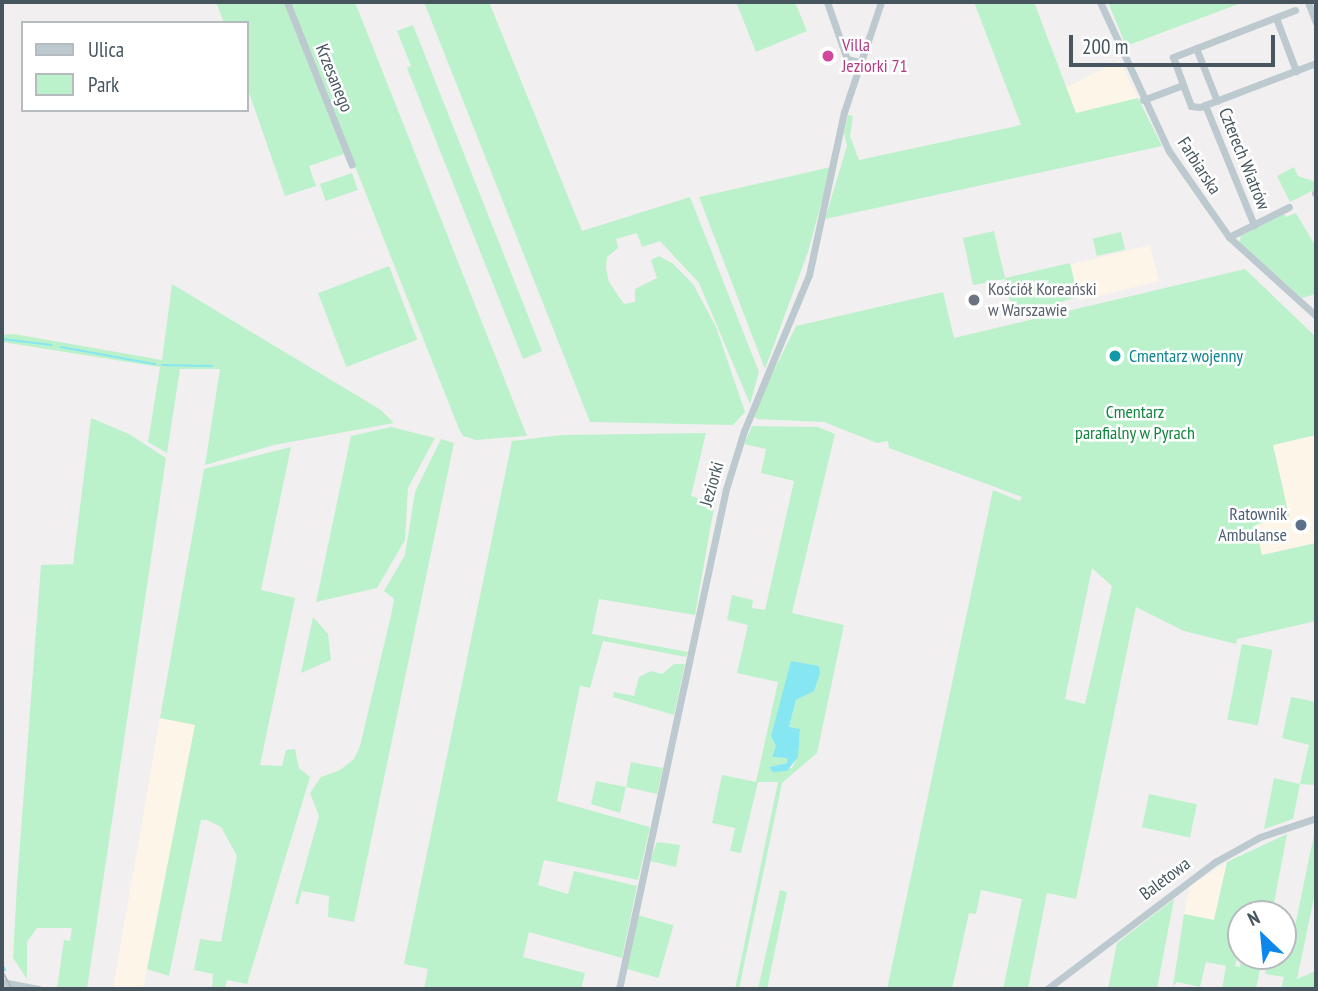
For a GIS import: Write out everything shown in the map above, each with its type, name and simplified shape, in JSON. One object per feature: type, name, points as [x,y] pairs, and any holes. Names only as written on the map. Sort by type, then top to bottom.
[{"type":"street","name":"Krzesanego","points":[[287,2],[352,165]]},
{"type":"street","points":[[827,2],[847,59],[859,62]]},
{"type":"street","name":"Jeziorki","points":[[619,989],[726,489],[744,430],[809,275],[844,112],[881,2]]},
{"type":"street","name":"Farbiarska","points":[[1100,2],[1143,100],[1169,151],[1229,237],[1316,316]]},
{"type":"street","points":[[1308,2],[1316,23]]},
{"type":"street","points":[[1143,100],[1183,85],[1173,57],[1295,10]]},
{"type":"street","points":[[1276,18],[1296,71]]},
{"type":"street","points":[[1196,48],[1217,101]]},
{"type":"street","name":"Czterech Wiatrów","points":[[1183,85],[1191,106],[1205,105],[1316,63]]},
{"type":"street","name":"Czterech Wiatrów","points":[[1205,105],[1254,225]]},
{"type":"street","points":[[1229,237],[1289,207]]},
{"type":"street","points":[[1307,307],[1316,302]]},
{"type":"street","name":"Baletowa","points":[[1046,989],[1214,862],[1260,837],[1316,818]]},
{"type":"street","points":[[2,982],[38,989]]},
{"type":"shaded area","points":[[1119,60],[1138,98],[1076,113],[1066,88]]},
{"type":"shaded area","points":[[1150,245],[1159,281],[1079,301],[1070,265]]},
{"type":"shaded area","points":[[1316,435],[1316,543],[1261,555],[1255,524],[1289,516],[1273,445]]},
{"type":"shaded area","points":[[160,718],[195,725],[143,989],[113,989]]},
{"type":"shaded area","points":[[1227,862],[1214,920],[1184,914],[1190,886]]},
{"type":"green space","points":[[216,2],[284,2],[344,154],[309,166],[316,186],[285,196],[248,90],[248,21],[223,21]]},
{"type":"green space","points":[[290,2],[355,2],[527,436],[476,440],[463,436],[459,429]]},
{"type":"green space","points":[[424,2],[489,2],[582,231],[690,197],[759,372],[750,404],[699,283],[660,241],[642,247],[637,233],[616,239],[618,248],[607,257],[606,268],[609,282],[624,304],[635,302],[635,289],[657,278],[651,260],[659,256],[672,263],[693,284],[716,327],[745,412],[733,425],[590,422]]},
{"type":"green space","points":[[736,2],[795,2],[807,31],[756,52]]},
{"type":"green space","points":[[974,2],[1034,2],[1076,113],[1138,98],[1162,146],[825,219],[847,146],[844,133],[848,115],[853,116],[850,136],[859,160],[1021,125]]},
{"type":"green space","points":[[1108,2],[1244,2],[1126,46]]},
{"type":"green space","points":[[413,25],[542,351],[523,359],[407,68],[411,66],[397,31]]},
{"type":"green space","points":[[831,167],[808,252],[765,369],[699,197]]},
{"type":"green space","points":[[1294,167],[1298,176],[1316,182],[1316,189],[1290,202],[1277,176]]},
{"type":"green space","points":[[352,173],[358,190],[326,201],[320,184]]},
{"type":"green space","points":[[1296,213],[1316,247],[1316,294],[1302,298],[1239,242],[1241,236],[1284,214],[1286,217]]},
{"type":"green space","points":[[994,231],[1005,278],[1070,263],[1078,297],[1013,316],[1005,279],[973,285],[963,238]]},
{"type":"green space","points":[[1121,232],[1125,250],[1097,256],[1093,239]]},
{"type":"green space","points":[[389,266],[417,340],[346,367],[318,293]]},
{"type":"green space","name":"Cmentarz parafialny w Pyrach","points":[[1245,269],[1316,337],[1316,435],[1273,445],[1289,516],[1255,525],[1262,555],[1316,543],[1316,621],[1237,639],[1236,644],[1184,631],[1136,607],[1076,899],[1047,893],[1028,989],[1003,989],[1022,899],[981,890],[976,914],[969,913],[952,989],[887,989],[993,490],[1020,501],[1022,497],[889,448],[888,441],[877,443],[824,422],[757,419],[754,416],[796,326],[943,292],[954,338]],"holes":[[[1092,568],[1112,586],[1085,704],[1065,699]]]},
{"type":"green space","points":[[172,284],[381,410],[394,423],[274,445],[205,465],[220,369],[180,369],[167,453],[148,442],[160,367],[2,342],[2,335],[14,334],[162,360]]},
{"type":"green space","points":[[91,418],[129,434],[166,458],[87,989],[63,989],[57,988],[64,940],[70,941],[72,928],[37,928],[27,942],[27,979],[13,958],[41,565],[73,564]]},
{"type":"green space","points":[[752,426],[818,427],[835,434],[792,613],[844,625],[817,753],[782,783],[739,989],[735,989],[778,782],[758,782],[741,853],[730,851],[735,828],[712,823],[722,775],[756,782],[778,682],[737,673],[748,625],[727,620],[732,595],[753,600],[752,608],[765,610],[794,481],[761,473],[766,449],[744,444]],"holes":[[[792,662],[819,666],[811,692],[796,700],[789,727],[800,732],[796,760],[792,768],[769,767],[787,763],[788,758],[772,757],[776,746],[771,736]]]},
{"type":"green space","points":[[391,427],[435,438],[408,488],[405,540],[377,588],[316,602],[351,436]]},
{"type":"green space","points":[[706,433],[691,496],[715,502],[695,615],[599,599],[592,634],[688,652],[686,657],[603,641],[590,688],[580,686],[557,801],[650,827],[638,880],[544,860],[538,885],[568,894],[574,871],[637,886],[622,958],[529,932],[523,957],[585,973],[581,989],[424,989],[428,969],[404,964],[512,441],[562,435]]},
{"type":"green space","points":[[441,439],[454,443],[354,922],[328,917],[329,896],[302,891],[298,905],[295,903],[319,816],[310,793],[321,777],[340,770],[354,759],[360,746],[394,599],[384,591],[405,555],[415,492]]},
{"type":"green space","points":[[291,447],[261,590],[295,598],[260,765],[282,766],[286,750],[295,749],[299,768],[310,777],[247,984],[227,980],[225,989],[212,989],[213,974],[194,970],[200,939],[221,942],[237,856],[221,827],[207,820],[201,820],[169,976],[147,969],[195,725],[160,718],[204,469]]},
{"type":"green space","points":[[313,617],[328,634],[331,660],[301,673]]},
{"type":"green space","points":[[1242,644],[1272,650],[1258,726],[1227,720]]},
{"type":"green space","points":[[674,664],[685,664],[674,715],[613,697],[614,692],[634,696],[639,677],[651,671],[662,674]]},
{"type":"green space","points":[[1291,697],[1316,702],[1314,785],[1300,784],[1309,745],[1282,738]]},
{"type":"green space","points":[[631,762],[663,768],[657,794],[626,787]]},
{"type":"green space","points":[[1274,778],[1300,784],[1293,819],[1264,829]]},
{"type":"green space","points":[[596,781],[626,787],[620,813],[591,804]]},
{"type":"green space","points":[[1149,794],[1197,804],[1190,837],[1142,827]]},
{"type":"green space","points":[[1316,825],[1316,888],[1297,979],[1316,971],[1316,989],[1281,989],[1284,977],[1265,974],[1266,970],[1297,970],[1297,916]]},
{"type":"green space","points":[[1287,834],[1275,900],[1227,900],[1227,970],[1260,970],[1256,989],[1222,989],[1226,966],[1206,962],[1200,987],[1177,982],[1173,986],[1184,914],[1214,920],[1227,862]]},
{"type":"green space","points":[[657,842],[680,845],[676,867],[650,861]]},
{"type":"green space","points":[[780,890],[787,892],[767,989],[758,989]]},
{"type":"green space","points":[[1174,899],[1157,989],[1108,989],[1117,943]]},
{"type":"green space","points":[[638,915],[674,925],[658,978],[623,968]]},
{"type":"water","points":[[791,661],[819,666],[820,673],[814,691],[796,700],[789,727],[800,729],[798,757],[787,771],[773,772],[769,767],[787,763],[787,758],[772,757],[776,746],[771,736]]},
{"type":"waterway","points":[[2,339],[52,345]]},
{"type":"waterway","points":[[61,347],[155,364]]},
{"type":"waterway","points":[[162,365],[212,366]]},
{"type":"waterway","points":[[2,964],[5,970]]},
{"type":"railway","points":[[2,971],[12,989]]},
{"type":"place","name":"Villa Jeziorki 71","points":[[828,56]]},
{"type":"place","name":"Kościół Koreański w Warszawie","points":[[974,300]]},
{"type":"place","name":"Cmentarz wojenny","points":[[1115,356]]},
{"type":"place","name":"Ratownik Ambulanse","points":[[1301,525]]}]
